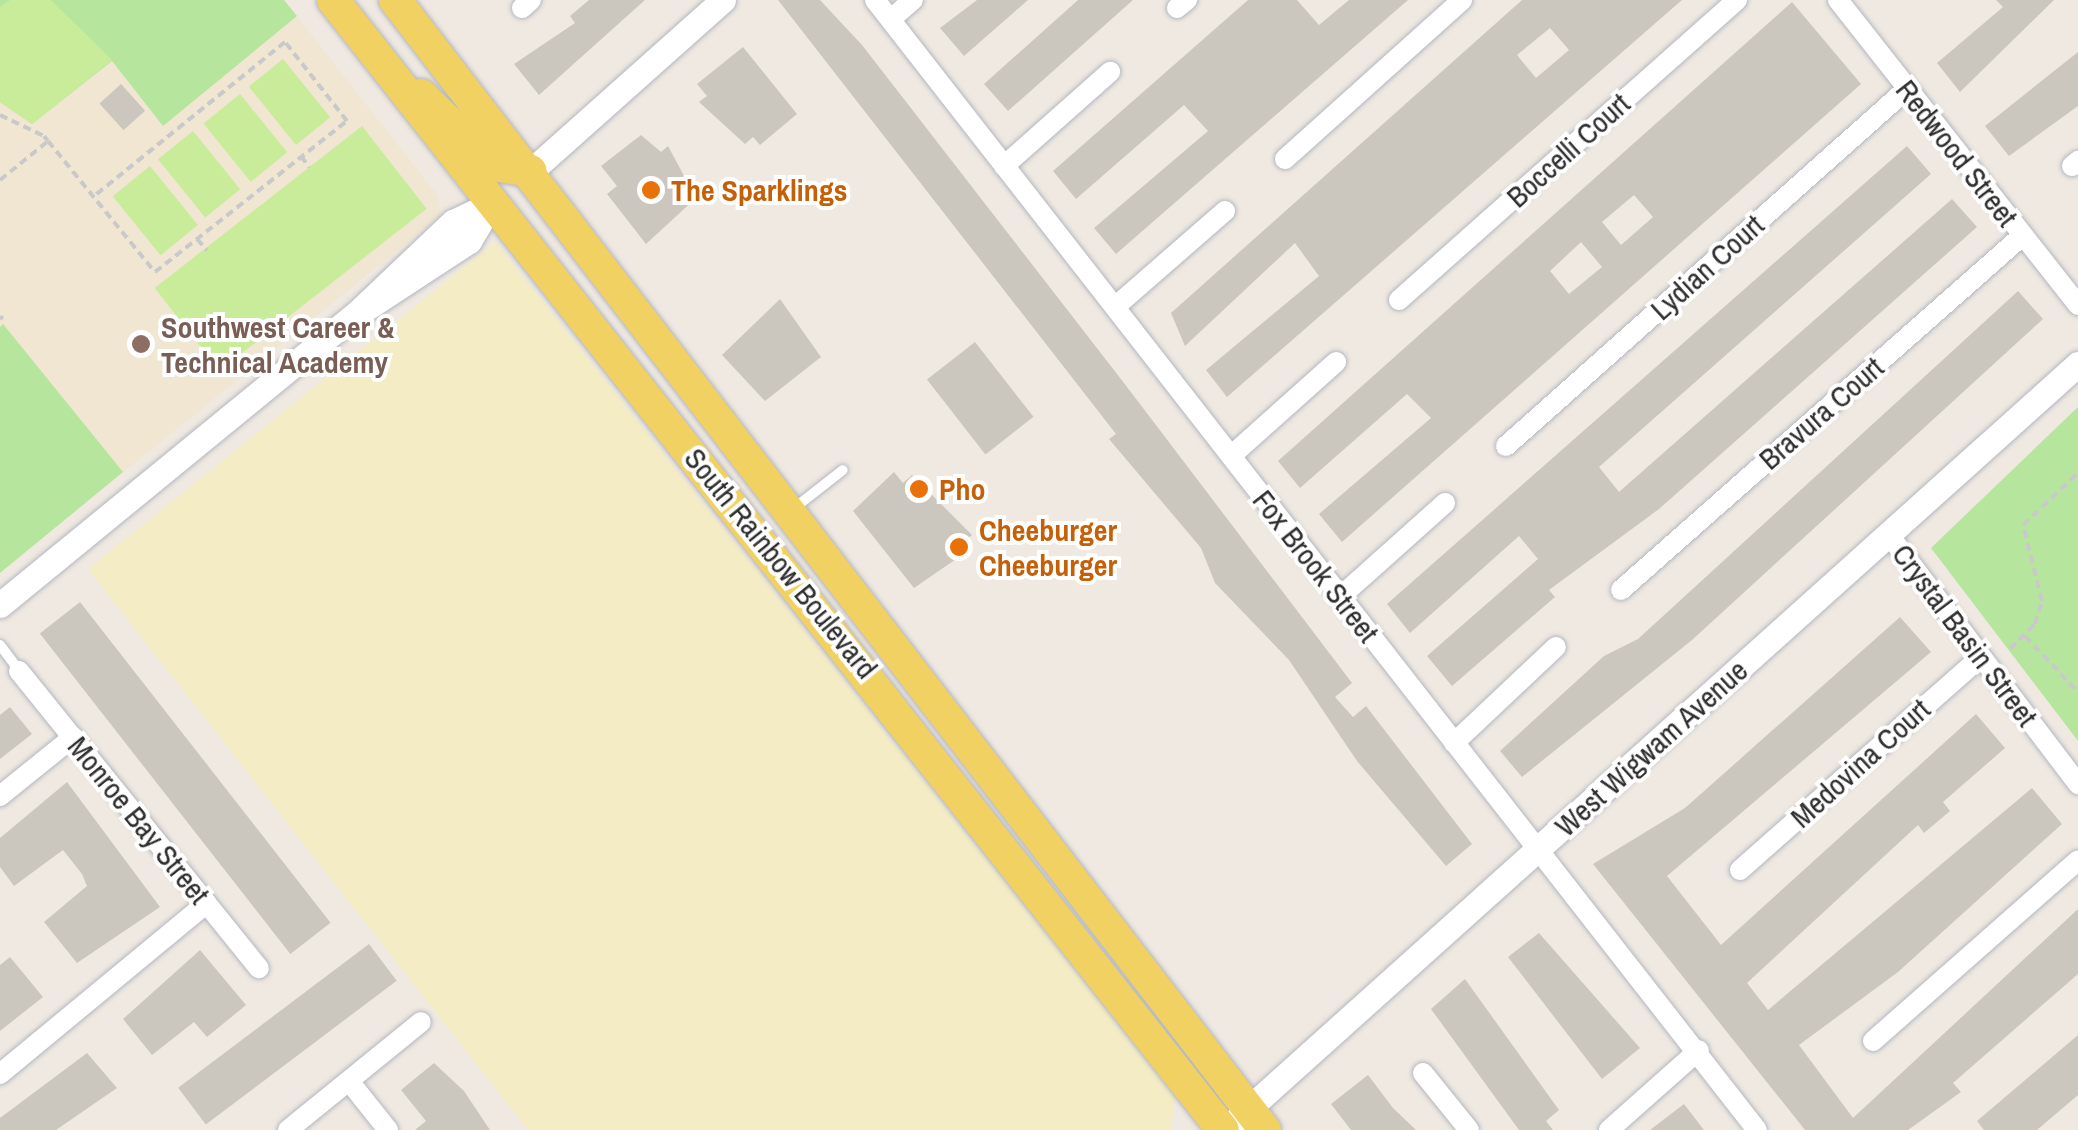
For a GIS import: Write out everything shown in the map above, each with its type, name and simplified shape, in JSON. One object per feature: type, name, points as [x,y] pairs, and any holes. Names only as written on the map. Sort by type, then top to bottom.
[{"type":"main road","name":"South Rainbow Boulevard","points":[[333,0],[491,204],[876,682],[1223,1130]]},
{"type":"main road","name":"South Rainbow Boulevard","points":[[395,0],[1257,1120]]},
{"type":"main road","points":[[382,64],[456,122],[493,166],[530,171]]},
{"type":"main road","points":[[491,204],[518,208],[572,268],[643,319]]},
{"type":"main road","points":[[736,507],[839,613],[880,631]]},
{"type":"main road","points":[[876,682],[896,687],[940,741],[1001,787]]},
{"type":"street","points":[[530,171],[723,0]]},
{"type":"street","name":"Fox Brook Street","points":[[876,0],[1757,1130]]},
{"type":"street","points":[[891,20],[913,0]]},
{"type":"street","points":[[1285,159],[1462,0]]},
{"type":"street","name":"Boccelli Court","points":[[1399,300],[1737,0]]},
{"type":"street","name":"Redwood Street","points":[[1838,0],[2078,305]]},
{"type":"street","points":[[1004,166],[1110,72]]},
{"type":"street","name":"Lydian Court","points":[[1506,446],[1907,88]]},
{"type":"street","points":[[0,605],[358,312],[453,222],[491,204]]},
{"type":"street","points":[[1115,308],[1225,211]]},
{"type":"street","name":"Bravura Court","points":[[1621,590],[2022,236]]},
{"type":"street","points":[[1231,456],[1336,362]]},
{"type":"street","name":"West Wigwam Avenue","points":[[1223,1130],[1257,1120],[1540,848],[2078,364]]},
{"type":"street","points":[[1340,597],[1445,503]]},
{"type":"street","name":"Crystal Basin Street","points":[[1889,535],[2078,784]]},
{"type":"street","points":[[1454,743],[1556,648]]},
{"type":"street","name":"Medovina Court","points":[[1740,870],[1980,658]]},
{"type":"street","name":"Monroe Bay Street","points":[[19,671],[259,968]]},
{"type":"street","points":[[0,796],[72,737]]},
{"type":"street","points":[[1873,1040],[2078,860]]},
{"type":"street","points":[[0,1074],[206,903]]},
{"type":"street","points":[[288,1130],[421,1022]]},
{"type":"street","points":[[1609,1130],[1698,1050]]},
{"type":"street","points":[[1423,1073],[1470,1130]]},
{"type":"street","points":[[348,1081],[388,1130]]},
{"type":"lane","points":[[789,512],[844,470]]},
{"type":"lane","points":[[0,646],[19,671]]},
{"type":"path","points":[[0,115],[48,141],[155,272],[346,121],[286,42],[94,197]]},
{"type":"path","points":[[0,180],[48,141]]},
{"type":"path","points":[[301,156],[309,167]]},
{"type":"path","points":[[197,239],[206,250]]},
{"type":"path","points":[[2010,649],[2025,636],[2042,601],[2023,525],[2078,472]]},
{"type":"path","points":[[2025,636],[2078,692]]},
{"type":"shaded area","name":"Southwest Career & Technical Academy","points":[[0,0],[284,0],[438,196],[441,215],[0,572]]},
{"type":"green space","points":[[0,0],[284,0],[297,16],[163,126],[112,61],[32,124],[0,102]]},
{"type":"green space","points":[[10,0],[51,0],[112,60],[32,124],[0,102],[0,7]]},
{"type":"green space","points":[[283,59],[330,117],[296,145],[249,87]]},
{"type":"green space","points":[[240,94],[287,152],[251,182],[203,124]]},
{"type":"green space","points":[[362,126],[427,209],[219,371],[155,288]]},
{"type":"green space","points":[[193,131],[240,189],[205,218],[158,159]]},
{"type":"green space","points":[[150,166],[198,225],[161,255],[113,196]]},
{"type":"green space","points":[[3,324],[123,472],[0,573],[0,327]]},
{"type":"green space","points":[[2078,407],[2078,741],[1931,548]]},
{"type":"sand","points":[[495,242],[1175,1096],[1171,1130],[528,1130],[88,569]]},
{"type":"building","points":[[589,0],[645,0],[539,95],[514,64],[575,23],[570,16]]},
{"type":"building","points":[[778,0],[820,0],[862,45],[1124,383],[1352,683],[1335,697],[1353,717],[1366,706],[1472,844],[1446,866],[1357,761],[1289,660],[1215,583],[1201,548],[1109,439],[1116,434]]},
{"type":"building","points":[[977,0],[1028,0],[964,56],[940,28]]},
{"type":"building","points":[[1078,0],[1133,0],[1008,111],[984,84]]},
{"type":"building","points":[[1248,0],[1297,0],[1319,25],[1349,0],[1408,0],[1116,254],[1094,228],[1208,131],[1184,105],[1076,199],[1053,171]]},
{"type":"building","points":[[1522,0],[1682,0],[1227,397],[1206,370],[1319,276],[1295,243],[1185,346],[1171,313]],"holes":[[[1550,28],[1569,50],[1536,78],[1517,55]]]},
{"type":"building","points":[[1996,0],[2054,0],[1960,92],[1937,63],[2003,7]]},
{"type":"building","points":[[1792,2],[1861,84],[1342,542],[1319,514],[1431,418],[1407,394],[1300,488],[1278,461]],"holes":[[[1634,195],[1653,217],[1621,245],[1602,222]],[[1581,242],[1602,267],[1569,294],[1550,271]]]},
{"type":"building","points":[[743,47],[797,114],[760,145],[753,137],[745,144],[699,102],[707,96],[697,84]]},
{"type":"building","points":[[2078,52],[2078,106],[2009,156],[1985,126]]},
{"type":"building","points":[[121,84],[145,111],[124,130],[99,103]]},
{"type":"building","name":"The Sparklings","points":[[641,135],[661,152],[668,146],[696,198],[646,244],[607,194],[617,186],[601,166]]},
{"type":"building","points":[[1907,146],[1931,174],[1599,467],[1619,492],[1952,199],[1977,227],[1659,509],[1549,590],[1555,597],[1452,686],[1427,656],[1538,559],[1519,536],[1410,633],[1387,604]]},
{"type":"building","points":[[2018,291],[2043,319],[1692,640],[1522,777],[1500,751],[1604,656],[1638,639]]},
{"type":"building","points":[[780,299],[821,357],[765,401],[722,355]]},
{"type":"building","points":[[975,342],[1033,417],[985,454],[927,380]]},
{"type":"building","points":[[894,472],[903,483],[912,475],[972,535],[956,548],[962,555],[914,588],[853,511]]},
{"type":"building","points":[[80,602],[331,923],[290,954],[40,633]]},
{"type":"building","points":[[1900,617],[1931,652],[1667,876],[1721,945],[1976,714],[2005,748],[1943,802],[1950,811],[1924,833],[1918,825],[1747,983],[1768,1010],[2032,788],[2062,824],[1898,972],[1799,1045],[1853,1118],[2078,909],[2078,974],[1953,1083],[1961,1092],[1908,1130],[1805,1130],[1593,864],[1685,808]]},
{"type":"building","points":[[10,707],[32,734],[0,759],[0,715]]},
{"type":"building","points":[[67,782],[160,907],[77,963],[44,922],[87,886],[63,850],[14,886],[0,867],[0,838]]},
{"type":"building","points":[[1539,933],[1640,1048],[1602,1079],[1508,957]]},
{"type":"building","points":[[369,944],[397,981],[206,1125],[178,1088]]},
{"type":"building","points":[[200,950],[246,1005],[207,1037],[194,1022],[152,1055],[123,1019]]},
{"type":"building","points":[[10,957],[43,997],[0,1031],[0,965]]},
{"type":"building","points":[[1465,979],[1559,1110],[1546,1121],[1553,1130],[1519,1130],[1431,1009]]},
{"type":"building","points":[[2078,1035],[2078,1095],[2037,1130],[1984,1130],[1977,1121]]},
{"type":"building","points":[[87,1053],[117,1088],[56,1130],[0,1130],[0,1118]]},
{"type":"building","points":[[434,1063],[464,1091],[490,1130],[415,1130],[426,1121],[401,1090]]},
{"type":"building","points":[[1368,1075],[1416,1130],[1351,1130],[1331,1104]]},
{"type":"building","points":[[1684,1104],[1704,1130],[1650,1130]]},
{"type":"place","name":"The Sparklings","points":[[651,190]]},
{"type":"place","name":"Southwest Career & Technical Academy","points":[[141,344]]},
{"type":"place","name":"Pho","points":[[919,489]]},
{"type":"place","name":"Cheeburger Cheeburger","points":[[959,547]]}]
